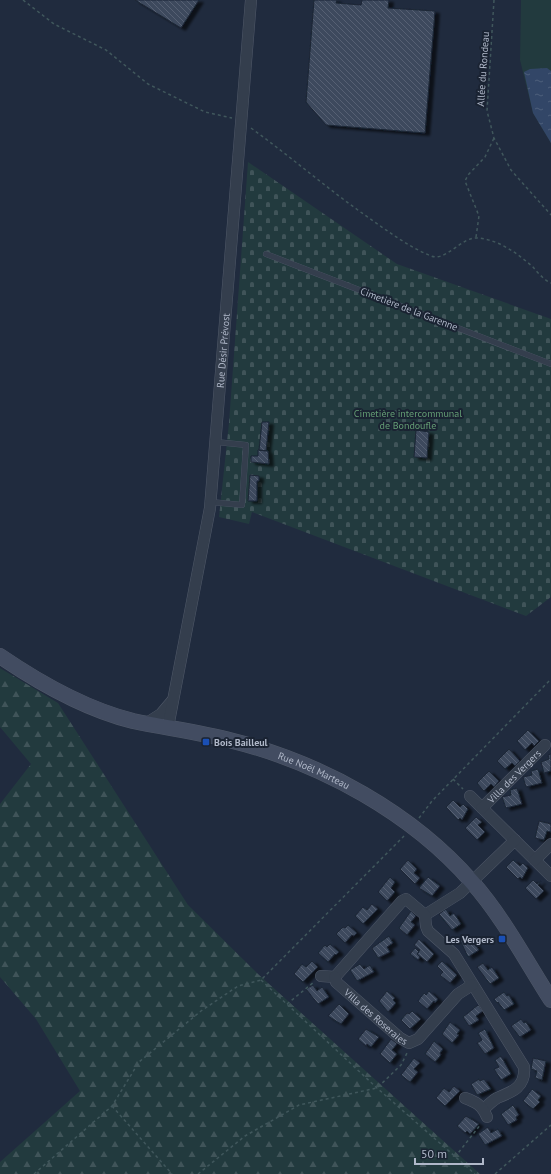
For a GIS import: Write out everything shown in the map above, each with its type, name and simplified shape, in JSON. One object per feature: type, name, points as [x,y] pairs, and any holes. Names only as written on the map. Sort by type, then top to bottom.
[{"type":"street","name":"Rue Désir Prévost","points":[[168,728],[211,502],[251,0]]},
{"type":"street","name":"Rue Noël Marteau","points":[[0,656],[57,692],[106,712],[168,728],[233,741],[302,763],[354,789],[382,806],[412,828],[452,861],[472,882],[508,931],[551,1000]]},
{"type":"street","points":[[147,723],[166,710],[174,699]]},
{"type":"street","name":"Villa des Vergers","points":[[482,808],[545,745]]},
{"type":"street","name":"Villa des Vergers","points":[[470,796],[551,876]]},
{"type":"street","points":[[425,915],[460,893],[515,840]]},
{"type":"street","points":[[535,860],[551,844]]},
{"type":"street","points":[[322,976],[335,977],[397,906],[404,895],[425,915],[428,931],[454,954],[472,986],[524,1067],[523,1078],[518,1088],[493,1101],[486,1113],[477,1103],[465,1098]]},
{"type":"street","name":"Villa des Roseraies","points":[[335,977],[336,982],[400,1038],[409,1043],[418,1039],[458,994],[472,986]]},
{"type":"lane","name":"Cimetière de la Garenne","points":[[266,254],[551,364]]},
{"type":"lane","points":[[211,502],[242,505],[246,445],[216,442]]},
{"type":"path","points":[[23,0],[54,24],[106,50],[148,84],[205,112],[242,122],[340,197],[387,231],[418,250],[434,257],[442,256],[465,241],[476,237],[492,240],[524,258],[551,283]]},
{"type":"path","name":"Allée du Rondeau","points":[[494,0],[487,111],[494,138],[511,170],[551,215]]},
{"type":"path","points":[[476,237],[479,216],[465,181],[468,175],[485,157],[494,138]]},
{"type":"path","points":[[34,1174],[112,1106],[139,1062],[201,1011],[232,990],[238,986],[261,980],[412,828],[432,801],[551,679]]},
{"type":"path","points":[[453,779],[470,796]]},
{"type":"path","points":[[287,1005],[322,976]]},
{"type":"path","points":[[261,980],[377,1088],[475,1174]]},
{"type":"path","points":[[198,1174],[245,1136],[300,1105],[377,1088],[401,1065],[407,1054],[409,1043]]},
{"type":"path","points":[[112,1106],[172,1174]]},
{"type":"path","points":[[455,1157],[486,1113]]},
{"type":"path","points":[[494,1174],[551,1125]]},
{"type":"green space","points":[[521,0],[551,0],[551,143],[533,113],[520,60]]},
{"type":"green space","name":"Cimetière intercommunal de Bondoufle","points":[[248,162],[397,264],[551,319],[551,597],[526,616],[252,512],[249,524],[219,517],[229,423]]},
{"type":"green space","points":[[0,668],[58,703],[188,905],[258,974],[480,1174],[0,1174],[0,1162],[80,1091],[36,1019],[0,977],[0,804],[31,764],[0,727]]},
{"type":"water","points":[[547,68],[551,71],[551,143],[533,113],[524,72],[530,69]]},
{"type":"building","points":[[135,0],[199,0],[181,28]]},
{"type":"building","points":[[314,0],[337,0],[336,3],[361,5],[362,0],[389,0],[388,8],[435,11],[425,133],[326,125],[306,102]]},
{"type":"building","points":[[262,422],[269,422],[266,451],[259,450]]},
{"type":"building","points":[[416,430],[429,432],[427,458],[414,457]]},
{"type":"building","points":[[258,450],[268,451],[269,464],[251,462],[251,456],[258,456]]},
{"type":"building","points":[[250,475],[259,476],[259,481],[257,481],[257,501],[248,501]]},
{"type":"building","points":[[528,730],[539,741],[534,746],[532,743],[525,750],[517,741]]},
{"type":"building","points":[[509,749],[520,761],[515,766],[512,763],[505,769],[497,761]]},
{"type":"building","points":[[551,754],[551,771],[544,773],[541,762],[549,759],[548,755]]},
{"type":"building","points":[[538,769],[542,783],[526,787],[523,777],[532,775],[531,771]]},
{"type":"building","points":[[489,771],[499,781],[494,787],[491,784],[484,791],[477,783]]},
{"type":"building","points":[[517,788],[522,804],[506,808],[502,797],[511,795],[510,790]]},
{"type":"building","points":[[453,800],[460,807],[463,804],[468,809],[462,820],[460,818],[458,820],[446,807]]},
{"type":"building","points":[[476,817],[482,822],[478,825],[485,832],[477,840],[465,828]]},
{"type":"building","points":[[539,821],[551,824],[551,832],[547,831],[544,840],[535,838]]},
{"type":"building","points":[[408,860],[417,869],[414,873],[420,878],[415,884],[400,869]]},
{"type":"building","points":[[513,860],[520,866],[523,863],[528,868],[522,879],[520,877],[518,879],[506,867]]},
{"type":"building","points":[[390,877],[395,882],[391,888],[395,892],[387,901],[378,892]]},
{"type":"building","points":[[428,877],[440,886],[432,896],[419,888]]},
{"type":"building","points":[[533,880],[537,884],[541,881],[538,885],[544,891],[536,899],[525,888]]},
{"type":"building","points":[[372,904],[378,909],[363,924],[355,916],[363,907],[367,910]]},
{"type":"building","points":[[446,909],[450,916],[454,913],[461,924],[452,930],[439,914]]},
{"type":"building","points":[[411,911],[416,916],[411,922],[415,925],[407,935],[399,928]]},
{"type":"building","points":[[348,925],[357,933],[354,936],[352,935],[345,943],[336,934],[343,927],[345,928]]},
{"type":"building","points":[[389,936],[393,943],[387,947],[390,952],[378,958],[372,948]]},
{"type":"building","points":[[466,936],[470,943],[473,941],[479,950],[468,957],[460,940]]},
{"type":"building","points":[[419,939],[434,954],[427,962],[417,954],[420,950],[414,945]]},
{"type":"building","points":[[330,944],[339,952],[336,955],[335,954],[328,962],[318,953],[325,945],[327,947]]},
{"type":"building","points":[[415,948],[419,952],[417,954],[420,957],[418,960],[410,954]]},
{"type":"building","points":[[312,961],[318,967],[303,982],[294,974],[302,964],[306,967]]},
{"type":"building","points":[[442,961],[457,975],[450,983],[440,975],[443,972],[437,966]]},
{"type":"building","points":[[483,963],[488,970],[492,967],[499,978],[490,984],[477,967]]},
{"type":"building","points":[[360,964],[364,969],[370,965],[374,972],[357,981],[350,970]]},
{"type":"building","points":[[313,985],[317,991],[322,987],[329,997],[318,1004],[306,989]]},
{"type":"building","points":[[387,991],[395,998],[393,1000],[396,1003],[388,1012],[379,1001]]},
{"type":"building","points":[[429,991],[438,999],[435,1003],[434,1001],[427,1009],[418,1001],[424,993],[426,995]]},
{"type":"building","points":[[504,992],[507,996],[509,995],[514,1004],[504,1010],[494,999]]},
{"type":"building","points":[[339,1004],[349,1014],[341,1024],[328,1016]]},
{"type":"building","points":[[478,1005],[483,1011],[476,1016],[479,1020],[469,1026],[463,1017]]},
{"type":"building","points":[[412,1011],[421,1019],[410,1029],[401,1020],[407,1013],[409,1014]]},
{"type":"building","points":[[521,1019],[524,1023],[526,1022],[531,1030],[520,1037],[511,1026]]},
{"type":"building","points":[[450,1022],[460,1030],[457,1034],[459,1035],[452,1043],[442,1034]]},
{"type":"building","points":[[366,1029],[379,1037],[371,1047],[367,1044],[366,1046],[358,1039]]},
{"type":"building","points":[[485,1029],[494,1048],[485,1054],[477,1043],[482,1040],[478,1033]]},
{"type":"building","points":[[391,1039],[397,1044],[392,1050],[397,1054],[390,1063],[380,1054]]},
{"type":"building","points":[[434,1041],[443,1049],[440,1053],[441,1055],[435,1062],[425,1054]]},
{"type":"building","points":[[501,1056],[511,1074],[501,1080],[494,1069],[499,1067],[495,1060]]},
{"type":"building","points":[[414,1058],[420,1063],[414,1069],[418,1072],[410,1082],[401,1075]]},
{"type":"building","points":[[533,1058],[546,1061],[542,1080],[535,1078],[537,1071],[531,1069]]},
{"type":"building","points":[[479,1079],[480,1081],[484,1079],[491,1089],[477,1095],[471,1084]]},
{"type":"building","points":[[454,1086],[460,1091],[445,1106],[436,1098],[444,1088],[449,1092]]},
{"type":"building","points":[[532,1089],[541,1096],[538,1100],[540,1102],[533,1109],[523,1101]]},
{"type":"building","points":[[513,1105],[519,1115],[516,1117],[517,1120],[508,1125],[501,1114]]},
{"type":"building","points":[[466,1116],[479,1124],[470,1134],[467,1131],[465,1133],[457,1126]]},
{"type":"building","points":[[488,1127],[491,1133],[498,1129],[502,1136],[485,1145],[478,1134]]},
{"type":"place","name":"Bois Bailleul","points":[[206,742]]},
{"type":"place","name":"Les Vergers","points":[[502,939]]}]
